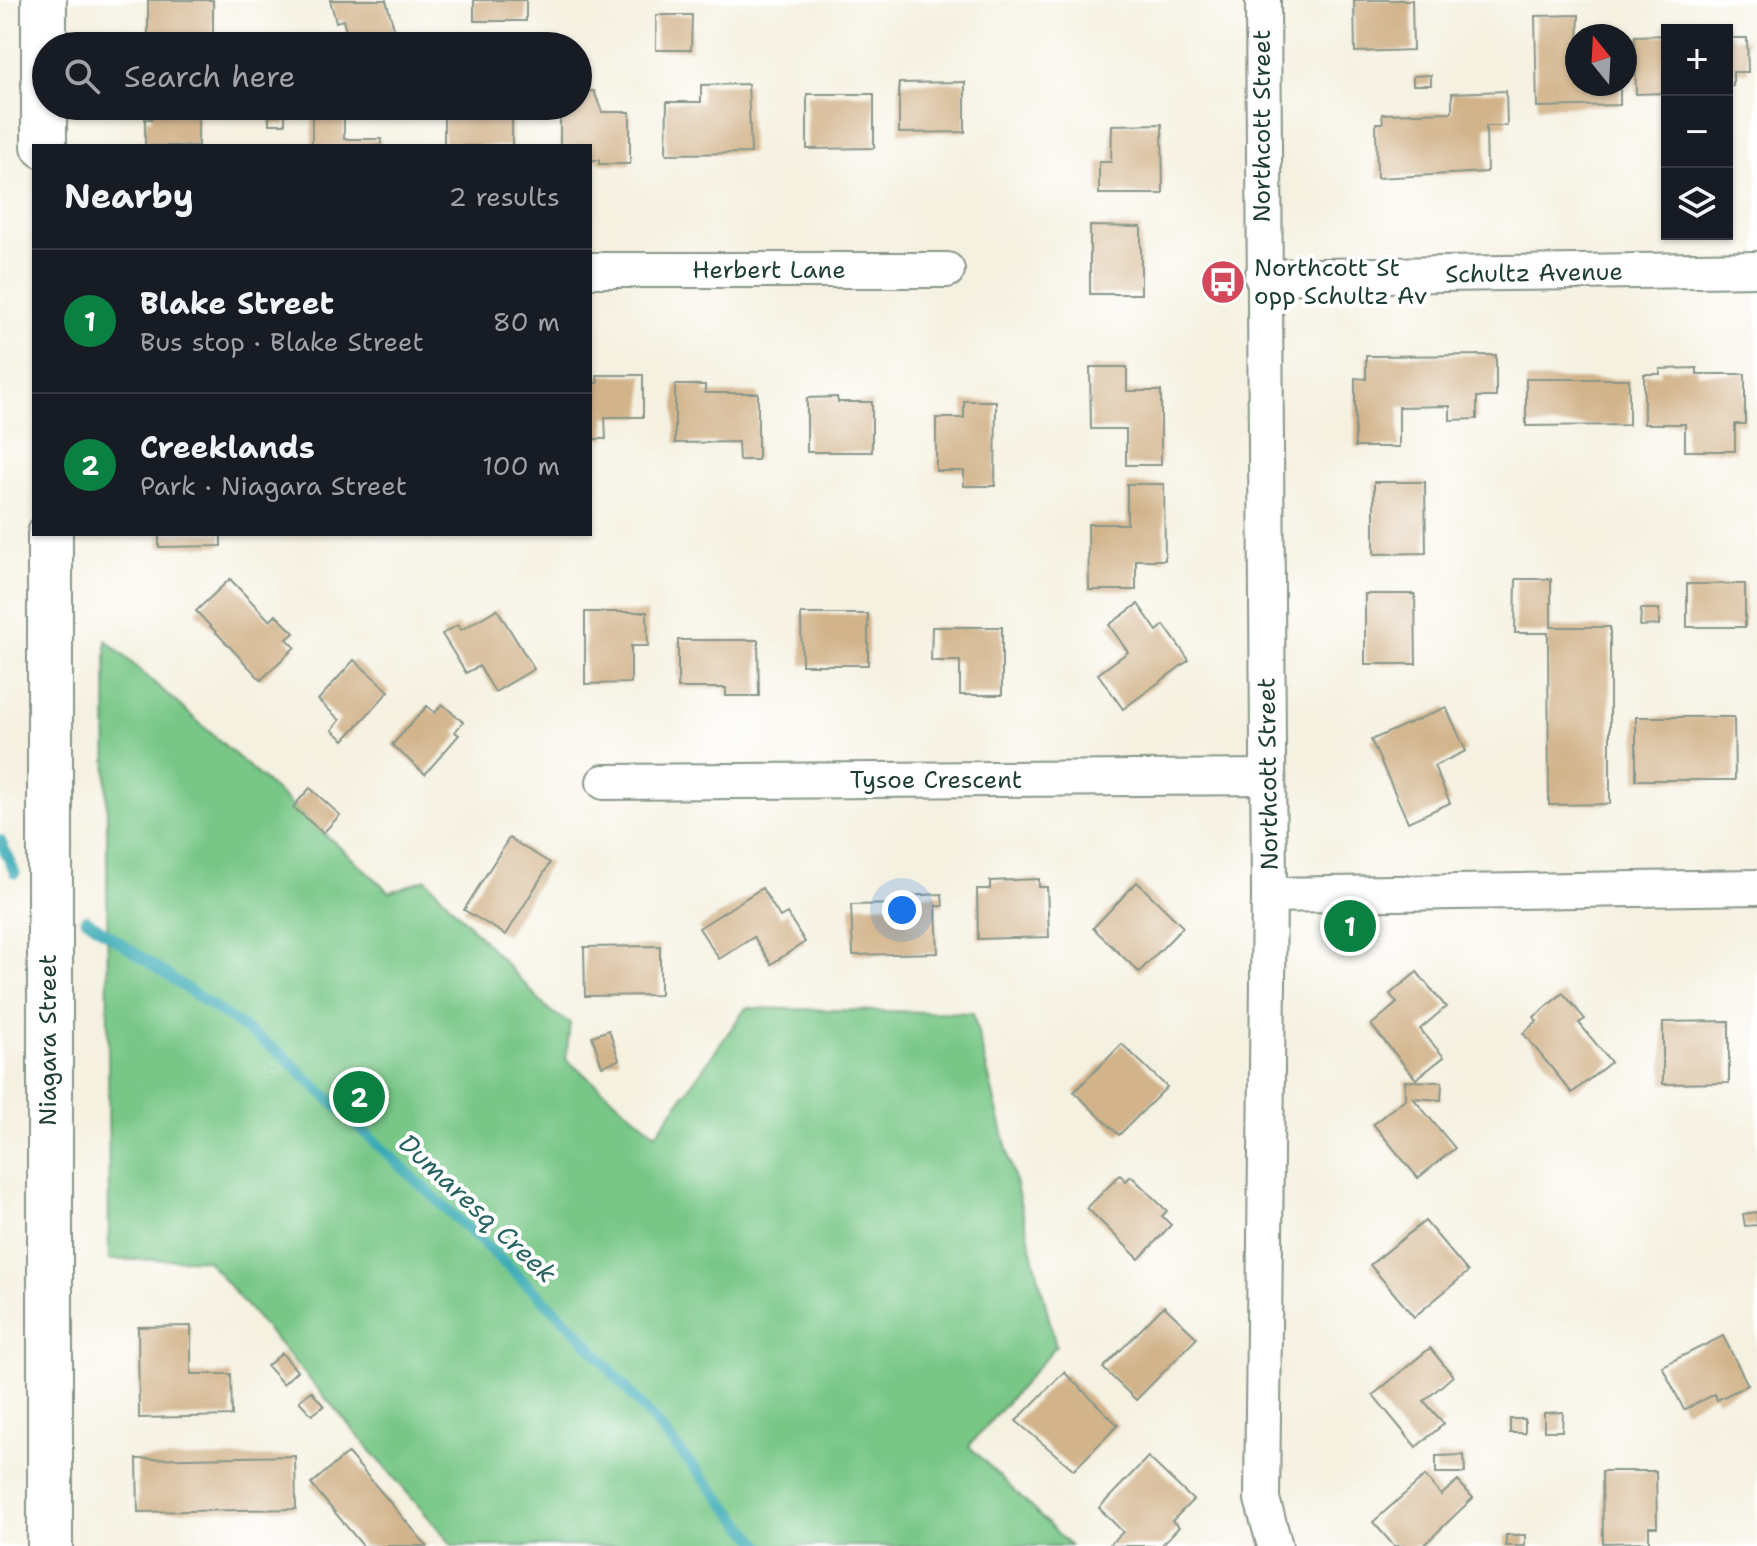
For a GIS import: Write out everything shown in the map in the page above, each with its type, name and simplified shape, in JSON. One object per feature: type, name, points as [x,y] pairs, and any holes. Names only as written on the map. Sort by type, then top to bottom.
[{"type":"street","points":[[44,0],[44,32]]},
{"type":"street","name":"Northcott Street","points":[[1263,0],[1262,277],[1269,895],[1262,1499],[1275,1546]]},
{"type":"street","points":[[44,120],[44,144]]},
{"type":"street","name":"Schultz Avenue","points":[[1262,277],[1757,269]]},
{"type":"street","name":"Herbert Lane","points":[[592,270],[947,270]]},
{"type":"street","name":"Niagara Street","points":[[50,536],[50,1546]]},
{"type":"street","name":"Tysoe Crescent","points":[[604,782],[1268,777]]},
{"type":"street","points":[[1269,895],[1757,887]]},
{"type":"green space","points":[[106,640],[390,892],[426,879],[550,1011],[570,1023],[566,1059],[656,1134],[746,1008],[973,1013],[1056,1346],[969,1446],[1070,1546],[453,1546],[206,1259],[109,1260]]},
{"type":"building","points":[[148,0],[213,0],[213,32],[148,32]]},
{"type":"building","points":[[330,0],[386,0],[395,32],[346,32],[343,20],[336,22]]},
{"type":"building","points":[[474,0],[526,0],[526,21],[474,21]]},
{"type":"building","points":[[1354,0],[1412,0],[1413,50],[1355,52]]},
{"type":"building","points":[[656,15],[692,15],[691,50],[656,50]]},
{"type":"building","points":[[1579,15],[1579,24],[1565,24],[1565,96],[1620,96],[1620,105],[1537,107],[1535,16]]},
{"type":"building","points":[[1661,35],[1661,93],[1637,94],[1637,36]]},
{"type":"building","points":[[1733,38],[1747,38],[1748,72],[1733,72]]},
{"type":"building","points":[[1431,75],[1431,85],[1413,85],[1413,76]]},
{"type":"building","points":[[965,82],[965,132],[899,133],[899,83]]},
{"type":"building","points":[[748,84],[751,153],[666,154],[667,102],[701,102],[701,85]]},
{"type":"building","points":[[592,91],[602,112],[630,112],[630,164],[599,164],[599,160],[592,160],[592,144],[560,144],[560,120],[592,120]]},
{"type":"building","points":[[1506,91],[1507,126],[1486,126],[1487,172],[1377,178],[1376,123],[1383,123],[1382,114],[1452,112],[1452,93]]},
{"type":"building","points":[[807,94],[874,94],[874,148],[807,149]]},
{"type":"building","points":[[145,120],[198,120],[198,144],[145,144]]},
{"type":"building","points":[[269,120],[285,120],[285,124],[269,124]]},
{"type":"building","points":[[312,120],[344,120],[344,139],[381,139],[381,144],[312,144]]},
{"type":"building","points":[[444,120],[512,120],[512,144],[444,144]]},
{"type":"building","points":[[1162,124],[1163,194],[1099,194],[1099,162],[1111,162],[1112,125]]},
{"type":"building","points":[[1090,226],[1141,227],[1141,294],[1090,294]]},
{"type":"building","points":[[1496,355],[1496,397],[1477,397],[1477,419],[1450,420],[1450,406],[1399,407],[1399,447],[1355,447],[1355,378],[1366,379],[1366,356]]},
{"type":"building","points":[[1090,367],[1127,367],[1127,391],[1161,391],[1161,465],[1126,465],[1126,429],[1091,429]]},
{"type":"building","points":[[1697,368],[1697,374],[1745,374],[1745,424],[1735,424],[1735,451],[1685,451],[1685,424],[1644,424],[1644,374],[1660,374],[1660,369]]},
{"type":"building","points":[[597,375],[643,375],[643,417],[605,417],[606,439],[592,439],[592,383],[598,383]]},
{"type":"building","points":[[1526,379],[1629,379],[1629,425],[1526,426]]},
{"type":"building","points":[[675,385],[705,385],[705,393],[758,393],[758,460],[739,460],[738,442],[675,443]]},
{"type":"building","points":[[837,397],[838,402],[872,402],[872,452],[807,452],[807,398]]},
{"type":"building","points":[[964,401],[996,401],[995,486],[964,486],[964,471],[936,471],[936,418],[964,418]]},
{"type":"building","points":[[1374,482],[1425,482],[1426,553],[1374,554]]},
{"type":"building","points":[[1127,484],[1164,484],[1165,560],[1136,560],[1136,590],[1089,590],[1088,524],[1127,524]]},
{"type":"building","points":[[159,536],[221,536],[221,546],[159,547]]},
{"type":"building","points":[[230,579],[270,621],[276,615],[294,633],[287,639],[295,647],[261,680],[196,611]]},
{"type":"building","points":[[1516,579],[1551,579],[1551,627],[1610,627],[1610,804],[1549,805],[1548,633],[1515,633]]},
{"type":"building","points":[[1687,584],[1745,584],[1745,627],[1687,627]]},
{"type":"building","points":[[1365,594],[1415,594],[1416,664],[1365,664]]},
{"type":"building","points":[[1138,604],[1157,631],[1164,625],[1189,660],[1123,709],[1098,674],[1128,652],[1109,625]]},
{"type":"building","points":[[497,609],[534,669],[495,692],[479,666],[466,673],[442,634],[458,625],[461,630]]},
{"type":"building","points":[[1641,609],[1659,609],[1659,625],[1640,626]]},
{"type":"building","points":[[585,612],[647,612],[648,646],[631,646],[631,683],[585,684]]},
{"type":"building","points":[[801,614],[868,614],[868,665],[802,665]]},
{"type":"building","points":[[932,627],[1002,627],[1002,695],[960,695],[960,661],[931,661]]},
{"type":"building","points":[[678,640],[758,640],[759,696],[726,696],[726,688],[678,688]]},
{"type":"building","points":[[354,660],[389,691],[344,740],[332,730],[340,720],[318,700]]},
{"type":"building","points":[[442,704],[463,722],[455,732],[459,735],[425,774],[392,745],[427,706],[435,713]]},
{"type":"building","points":[[1446,707],[1466,751],[1434,766],[1450,803],[1408,822],[1371,740]]},
{"type":"building","points":[[1636,717],[1734,717],[1735,780],[1636,780]]},
{"type":"building","points":[[310,788],[340,815],[323,833],[293,807]]},
{"type":"building","points":[[509,838],[550,863],[506,935],[464,910]]},
{"type":"building","points":[[1039,879],[1039,887],[1047,887],[1049,937],[978,939],[977,889],[990,889],[990,881]]},
{"type":"building","points":[[1137,882],[1183,927],[1139,972],[1093,928]]},
{"type":"building","points":[[762,888],[780,917],[787,913],[805,942],[771,964],[754,937],[719,959],[699,928]]},
{"type":"building","points":[[942,894],[943,906],[936,906],[938,953],[853,955],[851,905],[901,904],[901,896]]},
{"type":"building","points":[[660,946],[660,995],[585,996],[584,947]]},
{"type":"building","points":[[1417,972],[1446,1007],[1420,1029],[1444,1057],[1416,1079],[1371,1025],[1397,1003],[1390,994]]},
{"type":"building","points":[[1563,993],[1585,1019],[1579,1023],[1611,1062],[1572,1093],[1523,1033],[1537,1021],[1534,1017]]},
{"type":"building","points":[[1729,1021],[1729,1083],[1663,1084],[1663,1022]]},
{"type":"building","points":[[609,1030],[619,1060],[602,1066],[592,1036]]},
{"type":"building","points":[[1122,1044],[1167,1087],[1119,1135],[1074,1092]]},
{"type":"building","points":[[1405,1081],[1442,1082],[1441,1100],[1413,1098],[1455,1148],[1418,1178],[1373,1124],[1405,1099]]},
{"type":"building","points":[[1120,1175],[1126,1181],[1131,1176],[1167,1211],[1162,1216],[1171,1225],[1139,1259],[1087,1208]]},
{"type":"building","points":[[1757,1212],[1757,1225],[1745,1226],[1743,1214]]},
{"type":"building","points":[[1425,1221],[1468,1272],[1414,1317],[1370,1265]]},
{"type":"building","points":[[1164,1306],[1197,1338],[1136,1400],[1103,1368]]},
{"type":"building","points":[[191,1326],[191,1374],[231,1374],[232,1416],[139,1418],[138,1327]]},
{"type":"building","points":[[1723,1336],[1748,1385],[1717,1400],[1715,1394],[1684,1410],[1662,1366]]},
{"type":"building","points":[[1430,1348],[1453,1376],[1424,1401],[1444,1424],[1416,1447],[1373,1395]]},
{"type":"building","points":[[282,1353],[297,1371],[283,1384],[267,1366]]},
{"type":"building","points":[[1064,1372],[1118,1425],[1074,1470],[1016,1421]]},
{"type":"building","points":[[311,1391],[324,1406],[312,1415],[299,1401]]},
{"type":"building","points":[[1563,1412],[1562,1431],[1544,1431],[1544,1413]]},
{"type":"building","points":[[1510,1419],[1525,1419],[1525,1433],[1510,1433]]},
{"type":"building","points":[[348,1453],[427,1546],[363,1546],[311,1484]]},
{"type":"building","points":[[1464,1455],[1465,1473],[1436,1473],[1436,1456]]},
{"type":"building","points":[[295,1456],[296,1509],[138,1512],[137,1459]]},
{"type":"building","points":[[1148,1457],[1193,1500],[1172,1521],[1179,1527],[1161,1546],[1108,1546],[1123,1532],[1099,1508]]},
{"type":"building","points":[[1602,1471],[1656,1471],[1657,1527],[1649,1527],[1649,1542],[1603,1543]]},
{"type":"building","points":[[1425,1476],[1441,1495],[1458,1481],[1473,1498],[1423,1546],[1394,1546],[1373,1522]]},
{"type":"building","points":[[1506,1535],[1525,1535],[1525,1546],[1506,1546]]},
{"type":"waterway","name":"Dumaresq Creek","points":[[0,840],[15,873]]},
{"type":"waterway","name":"Dumaresq Creek","points":[[86,919],[280,1053],[578,1332],[761,1546]]},
{"type":"place","name":"Northcott St opp Schultz Av","points":[[1223,282]]},
{"type":"place","name":"Blake Street","points":[[1350,926]]},
{"type":"place","name":"Creeklands","points":[[359,1097]]}]
